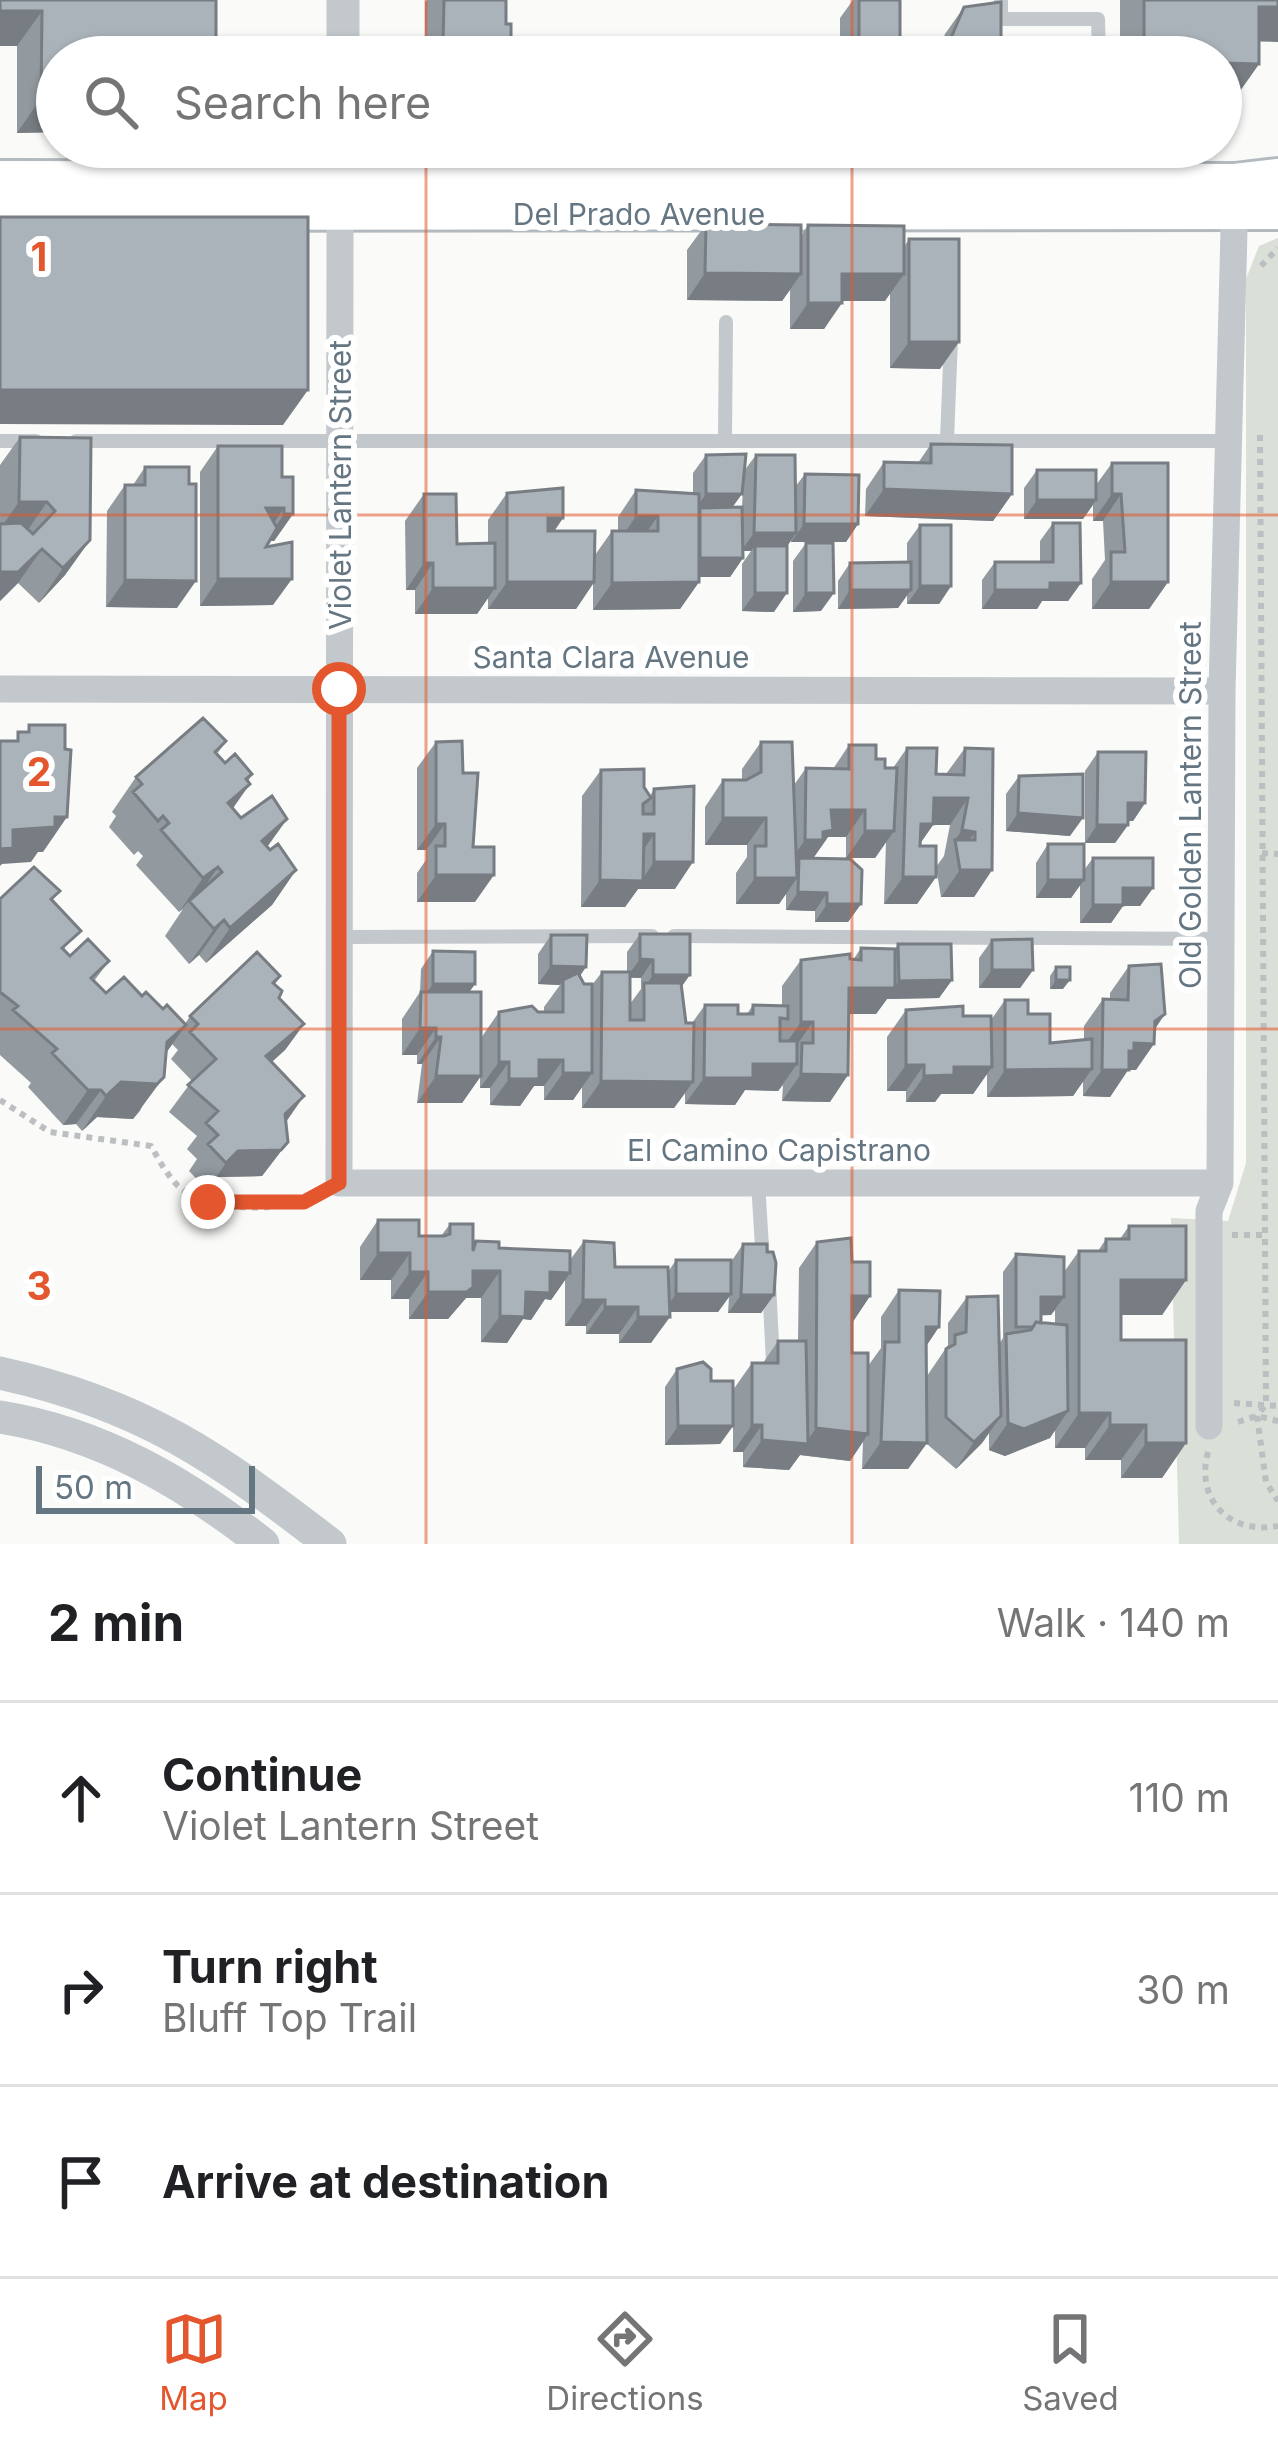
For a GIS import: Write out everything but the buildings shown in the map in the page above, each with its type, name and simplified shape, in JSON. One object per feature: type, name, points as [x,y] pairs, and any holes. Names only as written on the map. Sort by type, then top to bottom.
[{"type":"main road","name":"Del Prado Avenue","points":[[0,179],[341,181],[923,168]]},
{"type":"main road","name":"Del Prado Avenue","points":[[1118,168],[1278,212]]},
{"type":"main road","name":"Del Prado Avenue","points":[[0,212],[341,181],[952,223],[1235,197],[1278,177]]},
{"type":"street","points":[[343,0],[343,36]]},
{"type":"street","name":"Violet Lantern Street","points":[[339,1183],[341,181]]},
{"type":"street","name":"Old Golden Lantern Street","points":[[1216,1423],[1209,1211],[1220,1183],[1222,691],[1235,197]]},
{"type":"street","name":"Santa Clara Avenue","points":[[0,689],[1222,691]]},
{"type":"street","name":"El Camino Capistrano","points":[[339,1183],[1220,1183]]},
{"type":"street","points":[[0,1372],[79,1390],[140,1415],[206,1450],[330,1544]]},
{"type":"street","points":[[0,1417],[56,1426],[164,1474],[263,1544]]},
{"type":"lane","points":[[1001,0],[998,27],[1098,20],[1098,36]]},
{"type":"lane","points":[[947,440],[951,314]]},
{"type":"lane","points":[[724,439],[726,322]]},
{"type":"lane","points":[[0,441],[1228,441]]},
{"type":"lane","points":[[339,937],[1223,939]]},
{"type":"lane","points":[[758,1183],[761,1246],[774,1316],[773,1365]]},
{"type":"path","points":[[1260,269],[1278,248]]},
{"type":"path","points":[[1260,429],[1266,1404],[1257,1416],[1266,1482],[1278,1501]]},
{"type":"path","points":[[1262,853],[1278,854]]},
{"type":"path","points":[[0,1100],[50,1132],[151,1146],[180,1188],[208,1202],[304,1202],[339,1183]]},
{"type":"path","points":[[1216,1423],[1266,1404],[1278,1406]]},
{"type":"path","points":[[1216,1423],[1257,1416],[1278,1421]]},
{"type":"path","points":[[1216,1423],[1203,1469],[1207,1492],[1219,1512],[1238,1525],[1278,1526]]},
{"type":"shaded area","points":[[1278,238],[1278,1544],[1179,1544],[1171,1218],[1228,1221],[1246,1163],[1246,279],[1259,246]]},
{"type":"route","points":[[208,1202],[249,1206],[304,1202],[339,1183],[339,689]]}]
